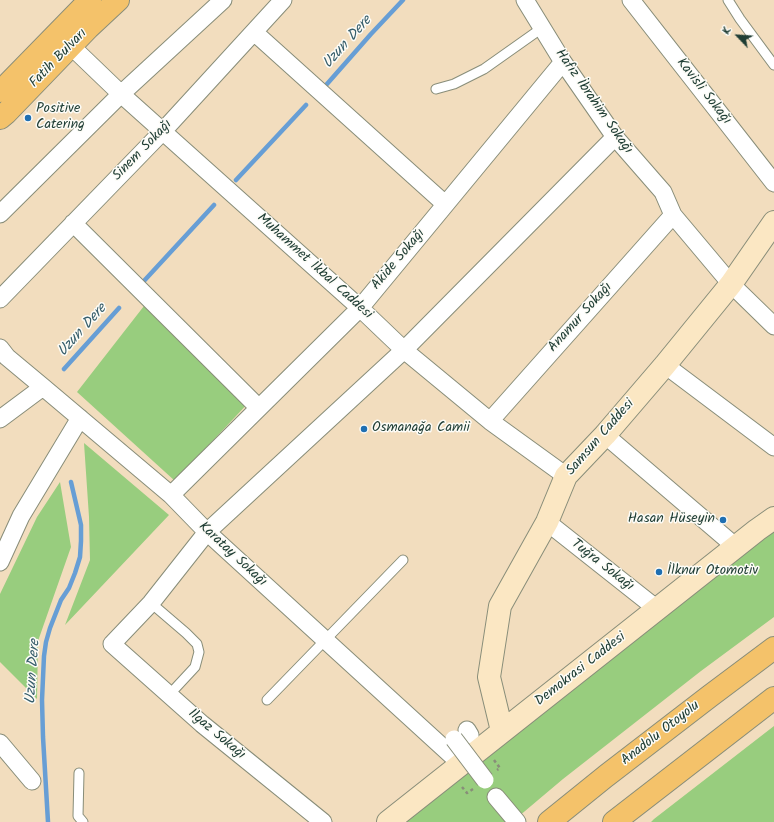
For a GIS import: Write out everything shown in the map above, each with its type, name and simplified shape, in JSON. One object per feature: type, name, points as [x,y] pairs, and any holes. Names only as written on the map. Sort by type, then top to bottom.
[{"type":"main road","name":"Fatih Bulvarı","points":[[0,91],[90,0]]},
{"type":"main road","name":"Fatih Bulvarı","points":[[0,118],[88,28],[118,0]]},
{"type":"main road","name":"Anadolu Otoyolu","points":[[549,822],[774,648]]},
{"type":"main road","points":[[614,822],[774,698]]},
{"type":"street","points":[[0,214],[121,94],[223,0]]},
{"type":"street","name":"Sinem Sokağı","points":[[0,299],[163,131],[283,0]]},
{"type":"street","name":"Hafız İbrahim Sokağı","points":[[526,0],[563,62],[615,137],[663,192],[673,215],[731,284],[774,326]]},
{"type":"street","name":"Kavisli Sokağı","points":[[631,0],[774,183]]},
{"type":"street","points":[[254,32],[445,204]]},
{"type":"street","name":"Muhammet İkbal Caddesi","points":[[71,46],[121,94],[360,308],[404,350],[490,421],[566,476]]},
{"type":"street","name":"Akide Sokağı","points":[[171,495],[360,308],[563,62]]},
{"type":"street","points":[[151,603],[206,532],[404,350],[615,137]]},
{"type":"street","name":"Anamur Sokağı","points":[[490,421],[673,215]]},
{"type":"street","name":"Samsun Caddesi","points":[[502,731],[489,677],[500,606],[546,522],[566,476],[665,365],[731,284],[774,222]]},
{"type":"street","points":[[73,224],[259,408]]},
{"type":"street","name":"Karatay Sokağı","points":[[0,348],[43,387],[171,495],[206,532],[461,764]]},
{"type":"street","points":[[665,365],[774,447]]},
{"type":"street","points":[[0,419],[43,387]]},
{"type":"street","points":[[0,562],[22,516],[80,418]]},
{"type":"street","points":[[604,435],[736,547]]},
{"type":"street","name":"Demokrasi Caddesi","points":[[388,822],[774,518]]},
{"type":"street","name":"Tuğra Sokağı","points":[[546,522],[657,609]]},
{"type":"street","name":"Ilgaz Sokağı","points":[[151,603],[112,644],[202,724],[323,822]]},
{"type":"street","points":[[464,735],[484,780]]},
{"type":"street","points":[[0,743],[32,781]]},
{"type":"street","points":[[496,797],[517,822]]},
{"type":"lane","points":[[728,0],[774,65]]},
{"type":"lane","points":[[436,90],[454,84],[484,69],[542,28]]},
{"type":"lane","points":[[267,700],[403,560]]},
{"type":"lane","points":[[151,603],[197,644],[199,652],[195,667],[169,695]]},
{"type":"lane","points":[[79,773],[78,816],[83,822]]},
{"type":"green space","points":[[144,306],[251,400],[175,481],[77,392]]},
{"type":"green space","points":[[84,443],[169,515],[65,625],[90,560],[89,517]]},
{"type":"green space","points":[[60,482],[71,547],[38,641],[37,699],[0,662],[0,594],[37,517]]},
{"type":"green space","points":[[774,529],[774,617],[701,671],[563,779],[512,822],[400,822]]},
{"type":"green space","points":[[774,726],[774,822],[651,822],[654,819]]},
{"type":"waterway","name":"Uzun Dere","points":[[327,84],[403,0]]},
{"type":"waterway","name":"Uzun Dere","points":[[236,180],[306,105]]},
{"type":"waterway","name":"Uzun Dere","points":[[143,282],[214,205]]},
{"type":"waterway","name":"Uzun Dere","points":[[64,369],[119,308]]},
{"type":"waterway","name":"Uzun Dere","points":[[48,822],[42,700],[44,656],[50,628],[61,600],[69,588],[80,557],[81,525],[71,482]]},
{"type":"place","name":"Positive Catering","points":[[28,118]]},
{"type":"place","name":"Osmanağa Camii","points":[[364,429]]},
{"type":"place","name":"Hasan Hüseyin","points":[[723,520]]},
{"type":"place","name":"İlknur Otomotiv","points":[[659,572]]}]
